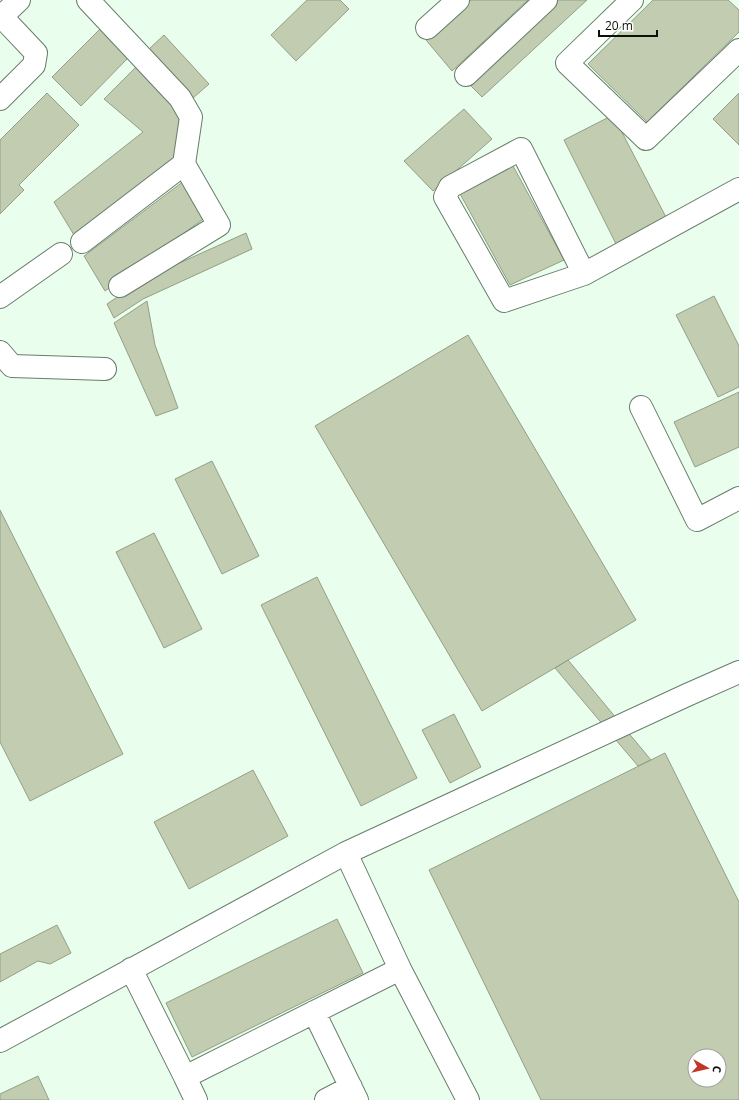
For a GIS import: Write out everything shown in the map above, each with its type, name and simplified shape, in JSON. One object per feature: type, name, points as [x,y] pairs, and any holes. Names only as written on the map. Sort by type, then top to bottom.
[{"type":"street","points":[[0,98],[34,65],[36,53],[1,18],[19,0]]},
{"type":"street","points":[[88,0],[184,104],[191,117],[184,164],[219,225],[120,286]]},
{"type":"street","points":[[427,28],[458,0]]},
{"type":"street","points":[[466,75],[546,0]]},
{"type":"street","points":[[632,0],[567,63],[646,139],[739,50]]},
{"type":"street","points":[[584,274],[521,149],[450,187],[445,197],[504,301],[584,274],[739,189]]},
{"type":"street","points":[[82,242],[184,164]]},
{"type":"street","points":[[0,297],[61,254]]},
{"type":"street","points":[[0,352],[12,366],[105,369]]},
{"type":"street","points":[[641,407],[697,520],[739,498]]},
{"type":"street","points":[[0,1041],[346,853],[739,672]]},
{"type":"street","points":[[346,853],[400,969],[468,1100]]},
{"type":"street","points":[[131,969],[196,1100]]},
{"type":"street","points":[[185,1077],[400,969]]},
{"type":"street","points":[[314,1012],[354,1094],[326,1100]]},
{"type":"building","points":[[307,0],[340,0],[349,9],[296,61],[271,35]]},
{"type":"building","points":[[471,0],[528,0],[452,71],[426,40]]},
{"type":"building","points":[[558,0],[587,0],[482,97],[468,83]]},
{"type":"building","points":[[653,0],[728,0],[739,10],[739,32],[647,122],[588,64]]},
{"type":"building","points":[[102,27],[131,55],[81,106],[52,77]]},
{"type":"building","points":[[164,35],[209,84],[193,98],[149,49]]},
{"type":"building","points":[[136,67],[179,107],[176,114],[186,127],[176,157],[74,235],[54,202],[143,132],[104,99]]},
{"type":"building","points":[[47,93],[79,125],[19,185],[24,190],[0,214],[0,140]]},
{"type":"building","points":[[739,93],[739,145],[713,119]]},
{"type":"building","points":[[464,109],[492,139],[433,191],[404,161]]},
{"type":"building","points":[[613,115],[668,221],[618,248],[564,140]]},
{"type":"building","points":[[512,164],[564,260],[510,285],[459,192]]},
{"type":"building","points":[[184,181],[206,217],[105,291],[84,256]]},
{"type":"building","points":[[246,233],[252,249],[143,299],[114,318],[107,304],[144,279]]},
{"type":"building","points":[[714,296],[739,346],[739,387],[718,397],[676,315]]},
{"type":"building","points":[[147,301],[155,345],[178,408],[156,416],[114,323]]},
{"type":"building","points":[[468,335],[636,620],[482,711],[315,426]]},
{"type":"building","points":[[739,392],[739,447],[695,467],[674,422]]},
{"type":"building","points":[[212,461],[259,556],[222,574],[175,479]]},
{"type":"building","points":[[0,510],[123,754],[30,801],[0,742]]},
{"type":"building","points":[[154,533],[202,629],[164,648],[116,552]]},
{"type":"building","points":[[317,577],[417,778],[361,806],[261,605]]},
{"type":"building","points":[[568,660],[651,760],[638,766],[555,668]]},
{"type":"building","points":[[454,714],[481,767],[450,783],[422,730]]},
{"type":"building","points":[[665,753],[739,902],[739,1100],[541,1100],[429,870]]},
{"type":"building","points":[[253,770],[288,836],[189,889],[154,822]]},
{"type":"building","points":[[337,919],[363,973],[192,1057],[166,1003]]},
{"type":"building","points":[[57,925],[71,953],[50,964],[38,961],[0,982],[0,954]]},
{"type":"building","points":[[38,1076],[49,1100],[0,1100],[0,1094]]}]
